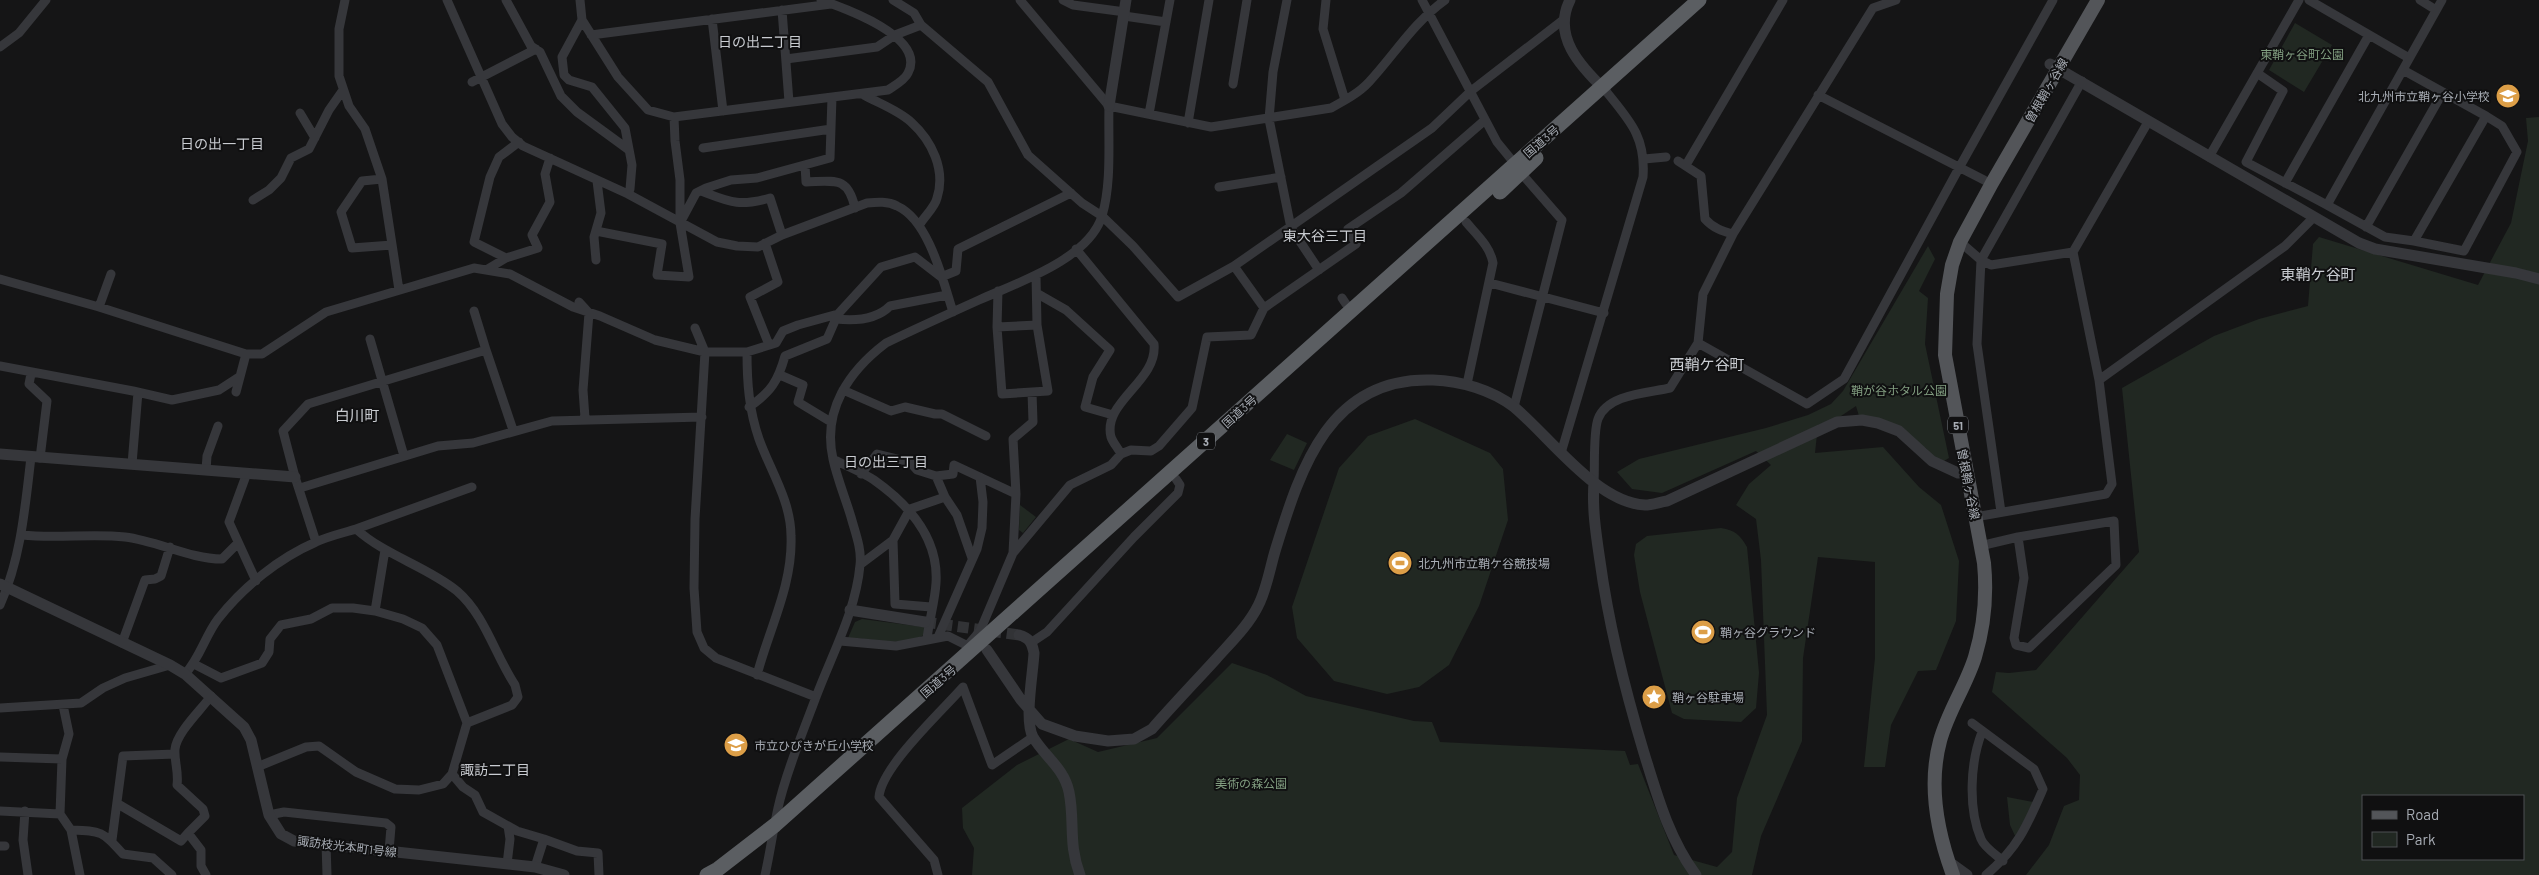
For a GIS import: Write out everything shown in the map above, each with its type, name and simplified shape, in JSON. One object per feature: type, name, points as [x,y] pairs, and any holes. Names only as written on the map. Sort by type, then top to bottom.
[{"type":"highway","name":"国道3号","points":[[1605,90],[1699,0]]},
{"type":"highway","name":"国道3号","points":[[727,875],[977,648],[1605,90],[1712,0]]},
{"type":"highway","name":"国道3号","points":[[977,648],[1176,479],[1466,222],[1518,168]]},
{"type":"highway","name":"国道3号","points":[[706,875],[774,832]]},
{"type":"main road","name":"曽根鞘ヶ谷線","points":[[1949,871],[1936,814],[1934,794],[1936,766],[1946,722],[1975,658],[1981,633],[1986,584],[1945,356],[1947,294],[1952,265],[1960,242],[2089,0]]},
{"type":"main road","name":"曽根鞘ヶ谷線","points":[[1949,871],[1933,840],[1928,815],[1926,794],[1928,766],[1938,720],[1967,656],[1973,632],[1978,584],[1976,563],[1937,357],[1939,292],[1945,263],[1956,231],[1984,180],[2054,66],[2098,0]]},
{"type":"street","points":[[0,47],[19,33],[46,0]]},
{"type":"street","points":[[345,0],[339,29],[339,76],[349,106],[368,127],[382,179],[399,290]]},
{"type":"street","points":[[447,0],[502,124],[519,142],[597,181],[628,194],[717,242],[737,246],[758,247],[782,235],[855,208],[882,202],[898,206],[920,224],[953,312]]},
{"type":"street","points":[[506,0],[531,46],[540,52],[561,96],[576,112],[629,150]]},
{"type":"street","points":[[580,0],[582,20],[618,77],[648,110],[674,117],[888,90],[908,73],[910,64],[908,54],[894,35],[861,16],[821,0]]},
{"type":"street","points":[[893,0],[914,14],[921,25],[988,82],[1028,155],[1071,193],[1102,216],[1133,246],[1178,297],[1234,266],[1432,128],[1471,91],[1563,20]]},
{"type":"street","points":[[1020,0],[1109,106],[1211,127],[1331,108],[1368,83],[1411,29],[1445,0]]},
{"type":"street","points":[[1063,0],[1073,5],[1125,9],[1166,22]]},
{"type":"street","points":[[1149,114],[1170,0]]},
{"type":"street","points":[[1188,123],[1208,0]]},
{"type":"street","points":[[1232,84],[1248,0]]},
{"type":"street","points":[[1287,0],[1273,72],[1270,119],[1291,228],[1319,270]]},
{"type":"street","points":[[1326,0],[1323,29],[1345,100]]},
{"type":"street","points":[[1422,0],[1497,142],[1562,220],[1514,407]]},
{"type":"street","points":[[1562,453],[1643,177],[1644,159],[1635,128],[1571,49],[1564,34],[1563,20],[1570,0]]},
{"type":"street","points":[[1734,234],[1720,231],[1706,219],[1701,176],[1682,163],[1783,0]]},
{"type":"street","points":[[1696,875],[1681,853],[1659,801],[1617,656],[1602,577],[1592,508],[1598,420],[1605,408],[1619,400],[1670,388],[1698,343],[1703,294],[1734,234],[1873,8],[1896,0]]},
{"type":"street","points":[[1698,343],[1806,404],[1844,379],[1958,168],[2053,0]]},
{"type":"street","points":[[2209,157],[2299,0]]},
{"type":"street","points":[[2309,0],[2409,58]]},
{"type":"street","points":[[2420,0],[2436,10]]},
{"type":"street","points":[[2327,205],[2442,0]]},
{"type":"street","points":[[591,35],[832,4]]},
{"type":"street","points":[[765,875],[778,807],[816,697],[840,640],[850,610],[861,564],[856,538],[833,459],[831,422],[837,401],[842,390],[866,358],[886,342],[1036,275],[1076,249],[1094,233],[1102,216],[1107,181],[1109,106],[1125,9]]},
{"type":"street","points":[[782,10],[789,102]]},
{"type":"street","points":[[712,19],[723,111]]},
{"type":"street","points":[[582,20],[562,56],[564,75],[569,80],[592,87],[625,128],[632,165],[628,194]]},
{"type":"street","points":[[786,59],[877,47],[894,35],[921,25]]},
{"type":"street","points":[[2285,183],[2370,35]]},
{"type":"street","points":[[472,82],[536,49]]},
{"type":"street","points":[[2054,66],[2358,243],[2375,249],[2516,273],[2539,279]]},
{"type":"street","points":[[2256,74],[2283,91],[2246,162],[2385,238],[2414,241],[2464,251],[2517,152],[2502,126],[2403,70]]},
{"type":"street","points":[[2001,512],[1977,344],[1978,290],[1981,260],[2082,81]]},
{"type":"street","points":[[253,200],[269,190],[281,178],[291,158],[309,149],[329,110],[343,90]]},
{"type":"street","points":[[2366,227],[2443,92]]},
{"type":"street","points":[[864,94],[910,121],[924,137],[938,161],[941,180],[937,200],[920,224]]},
{"type":"street","points":[[1818,95],[1984,180]]},
{"type":"street","points":[[680,223],[696,193],[701,190],[731,180],[757,178],[830,158],[832,97]]},
{"type":"street","points":[[300,113],[315,138]]},
{"type":"street","points":[[2414,241],[2486,116]]},
{"type":"street","points":[[596,231],[662,244],[657,275],[689,277],[680,223],[680,180],[674,117]]},
{"type":"street","points":[[977,648],[980,630],[1013,553],[1070,485],[1111,465],[1121,454],[1131,450],[1151,450],[1159,446],[1192,408],[1207,337],[1251,335],[1264,308],[1356,244],[1348,229],[1401,193],[1485,120]]},
{"type":"street","points":[[1975,517],[2106,494],[2112,484],[2099,380],[2073,252],[2148,122]]},
{"type":"street","points":[[703,148],[831,129]]},
{"type":"street","points":[[506,258],[474,242],[490,177],[499,157],[519,142]]},
{"type":"street","points":[[1644,159],[1666,157]]},
{"type":"street","points":[[486,270],[506,258],[538,248],[532,234],[550,202],[545,174],[550,158]]},
{"type":"street","points":[[805,165],[806,182],[832,181],[846,186],[851,190],[855,208]]},
{"type":"street","points":[[1219,187],[1280,177]]},
{"type":"street","points":[[382,179],[362,181],[341,212],[352,248],[392,245]]},
{"type":"street","points":[[596,260],[594,237],[601,213],[597,181]]},
{"type":"street","points":[[701,190],[733,203],[750,204],[770,198],[782,235]]},
{"type":"street","points":[[941,277],[956,271],[958,250],[1071,193]]},
{"type":"street","points":[[2099,380],[2285,246],[2313,218]]},
{"type":"street","points":[[1466,222],[1492,256],[1490,283],[1467,384]]},
{"type":"street","points":[[1960,242],[1981,260],[1991,265],[2073,252]]},
{"type":"street","points":[[765,244],[778,282],[750,297],[769,345]]},
{"type":"street","points":[[1076,249],[1154,344],[1155,354],[1146,372],[1113,415],[1111,436],[1121,454]]},
{"type":"street","points":[[749,407],[764,397],[780,375],[785,356],[826,339],[837,317],[881,267],[915,257],[941,277]]},
{"type":"street","points":[[1234,266],[1264,308]]},
{"type":"street","points":[[0,279],[100,307],[246,354],[262,354],[326,312],[474,268],[510,274],[551,297],[655,340],[705,352],[747,352],[776,343],[783,332],[798,324],[837,317],[855,321],[884,312],[890,306],[947,295]]},
{"type":"street","points":[[100,307],[111,274]]},
{"type":"street","points":[[998,291],[1002,394],[1048,391],[1037,325],[1038,294],[1036,275]]},
{"type":"street","points":[[1490,283],[1543,299],[1604,314]]},
{"type":"street","points":[[1038,294],[1066,310],[1110,350],[1093,377],[1085,407],[1113,415]]},
{"type":"street","points":[[579,302],[589,313],[583,390],[585,418]]},
{"type":"street","points":[[474,311],[513,430]]},
{"type":"street","points":[[998,327],[1037,325]]},
{"type":"street","points":[[695,328],[705,352],[695,519],[694,588],[696,632],[704,648],[716,658],[816,697]]},
{"type":"street","points":[[370,339],[404,456]]},
{"type":"street","points":[[316,542],[297,482],[284,431],[296,417],[308,404],[486,350]]},
{"type":"street","points":[[747,352],[749,407],[759,439],[788,510],[792,535],[790,563],[781,602],[766,639],[756,675]]},
{"type":"street","points":[[236,392],[246,354]]},
{"type":"street","points":[[0,366],[30,374],[138,392],[172,400],[219,390],[240,377]]},
{"type":"street","points":[[0,605],[4,586],[22,535],[47,401],[29,384],[30,374]]},
{"type":"street","points":[[780,375],[803,385],[798,402],[831,422]]},
{"type":"street","points":[[840,640],[896,646],[948,636],[977,648],[1042,724],[1075,736],[1108,741],[1134,740],[1152,729],[1243,629],[1259,605],[1284,522],[1314,447],[1331,423],[1356,399],[1389,385],[1410,381],[1433,380],[1467,384],[1495,396],[1514,407],[1594,482],[1622,500],[1646,505],[1667,501],[1837,422],[1862,420],[1878,423],[1899,432],[1932,461],[1958,473]]},
{"type":"street","points":[[842,390],[891,411],[905,407],[942,414],[986,436]]},
{"type":"street","points":[[132,464],[138,392]]},
{"type":"street","points":[[1013,553],[1016,494],[1013,439],[1033,422],[1032,392]]},
{"type":"street","points":[[0,454],[247,473],[297,482],[438,446],[472,443],[513,430],[552,421],[585,418],[702,417]]},
{"type":"street","points":[[206,470],[207,456],[218,426]]},
{"type":"street","points":[[861,474],[877,454],[910,462],[917,470],[936,476],[954,474],[954,465],[1016,494]]},
{"type":"street","points":[[833,459],[872,479],[910,510],[926,532],[934,558],[936,582],[927,639]]},
{"type":"street","points":[[247,473],[229,522],[256,581]]},
{"type":"street","points":[[936,476],[945,497],[957,516],[972,558]]},
{"type":"street","points":[[938,637],[972,558],[982,528],[983,502],[980,477]]},
{"type":"street","points":[[1032,642],[1047,632],[1134,537],[1178,493],[1180,485],[1176,479]]},
{"type":"street","points":[[184,674],[194,664],[217,620],[256,581],[279,562],[316,542],[472,487]]},
{"type":"street","points":[[861,564],[893,540],[910,510],[945,497]]},
{"type":"street","points":[[1980,546],[2018,537],[2114,521],[2116,565],[2029,648],[2016,645],[2014,638],[2024,578],[2018,537]]},
{"type":"street","points":[[356,529],[369,541],[441,579],[458,592],[476,612],[515,685],[518,697],[512,705],[467,723]]},
{"type":"street","points":[[22,535],[49,538],[95,534],[128,538],[170,547],[203,559],[222,559],[238,544]]},
{"type":"street","points":[[893,540],[895,604],[932,607]]},
{"type":"street","points":[[122,643],[145,580],[161,576],[170,547]]},
{"type":"street","points":[[375,611],[385,550]]},
{"type":"street","name":"諏訪枝光本町1号線","points":[[4,586],[170,665],[211,696],[244,727],[251,740],[270,815],[281,834],[294,841],[535,867],[558,874]]},
{"type":"street","points":[[194,664],[220,678],[262,664],[269,652],[270,639],[281,625],[311,619],[332,608],[375,611],[403,619],[422,628],[437,645],[467,723],[452,774],[443,784],[419,790],[395,789],[356,772],[319,746],[306,747],[257,767]]},
{"type":"street","points":[[850,610],[925,622]]},
{"type":"street","points":[[1019,635],[1026,637],[1032,642],[1034,653],[1029,726],[1033,737],[1065,779],[1071,806],[1070,832],[1080,875]]},
{"type":"street","points":[[0,708],[81,703],[103,688],[125,678],[170,665]]},
{"type":"street","points":[[938,875],[934,860],[879,797],[880,786],[890,771],[963,687],[992,765],[1033,737]]},
{"type":"street","points":[[118,804],[180,841],[205,816],[203,809],[177,784],[179,772],[175,754],[177,742],[211,696]]},
{"type":"street","points":[[64,705],[69,734],[62,759],[60,814],[71,830],[80,875]]},
{"type":"street","points":[[1972,723],[2034,769],[2043,789],[2022,837],[2003,861],[1986,875]]},
{"type":"street","points":[[1982,732],[1974,767],[1972,799],[1981,840],[2003,861]]},
{"type":"street","points":[[112,840],[123,756],[175,754]]},
{"type":"street","points":[[0,757],[62,759]]},
{"type":"street","points":[[452,774],[463,787],[475,795],[483,812],[517,831],[577,851],[598,853],[599,875]]},
{"type":"street","points":[[0,810],[60,814]]},
{"type":"street","points":[[25,811],[23,840],[28,875]]},
{"type":"street","points":[[270,815],[284,812],[386,823],[391,827],[389,851]]},
{"type":"street","points":[[507,864],[510,839],[508,826]]},
{"type":"street","points":[[71,830],[98,831],[112,840],[123,854],[153,858],[172,875]]},
{"type":"street","points":[[188,833],[201,850],[201,866],[206,875]]},
{"type":"street","points":[[535,867],[544,839]]},
{"type":"street","points":[[326,843],[327,875]]},
{"type":"street","points":[[1949,871],[1967,875]]},
{"type":"green space","name":"東鞘ヶ谷町公園","points":[[2295,23],[2332,45],[2304,92],[2269,70]]},
{"type":"green space","points":[[2539,117],[2539,875],[2026,875],[2049,845],[2064,806],[2079,800],[2080,775],[2067,758],[1992,692],[1996,672],[2009,673],[2036,670],[2139,552],[2122,388],[2214,336],[2259,319],[2308,306],[2313,244],[2319,237],[2478,285],[2511,223],[2528,141],[2526,118]]},
{"type":"green space","points":[[1928,246],[1935,259],[1919,291],[1928,298],[1925,344],[1949,458],[1942,462],[1935,458],[1926,448],[1859,416],[1856,406],[1841,416],[1818,425],[1815,453],[1883,447],[1919,487],[1941,505],[1959,561],[1956,621],[1936,670],[1918,671],[1891,725],[1885,767],[1864,767],[1875,658],[1875,562],[1818,557],[1803,658],[1802,741],[1761,836],[1752,875],[972,875],[974,848],[963,828],[962,808],[1017,765],[1069,739],[1098,752],[1157,738],[1232,663],[1267,675],[1306,696],[1414,721],[1432,722],[1440,742],[1625,751],[1630,765],[1638,764],[1674,855],[1717,867],[1732,852],[1737,798],[1767,715],[1761,560],[1756,519],[1736,505],[1749,484],[1771,465],[1756,451],[1662,493],[1632,489],[1617,472],[1639,459],[1766,428],[1808,415],[1831,404],[1843,391]]},
{"type":"green space","name":"北九州市立鞘ケ谷競技場","points":[[1415,419],[1490,453],[1503,469],[1508,520],[1479,606],[1449,665],[1419,687],[1387,694],[1334,681],[1297,638],[1292,607],[1339,468],[1368,436]]},
{"type":"green space","points":[[1287,434],[1307,443],[1294,470],[1270,460]]},
{"type":"green space","points":[[1020,505],[1036,517],[1023,533],[1019,530]]},
{"type":"green space","name":"鞘ヶ谷グラウンド","points":[[1721,528],[1737,534],[1747,547],[1759,673],[1756,708],[1741,722],[1684,719],[1672,713],[1640,592],[1634,555],[1636,544],[1647,536]]},
{"type":"green space","points":[[862,619],[924,627],[924,635],[915,639],[896,642],[848,638],[855,622]]},
{"type":"green space","points":[[2007,797],[2033,802],[2016,838],[2010,825]]},
{"type":"tunnel","points":[[925,622],[1019,635]]},
{"type":"place","name":"北九州市立鞘ヶ谷小学校","points":[[2508,96]]},
{"type":"place","name":"北九州市立鞘ケ谷競技場","points":[[1400,563]]},
{"type":"place","name":"鞘ヶ谷グラウンド","points":[[1703,632]]},
{"type":"place","name":"鞘ヶ谷駐車場","points":[[1654,697]]},
{"type":"place","name":"市立ひびきが丘小学校","points":[[736,745]]},
{"type":"district","name":"日の出二丁目","points":[[760,41]]},
{"type":"district","name":"日の出一丁目","points":[[222,143]]},
{"type":"district","name":"東大谷三丁目","points":[[1325,235]]},
{"type":"district","name":"東鞘ケ谷町","points":[[2318,274]]},
{"type":"district","name":"西鞘ケ谷町","points":[[1707,364]]},
{"type":"district","name":"白川町","points":[[357,415]]},
{"type":"district","name":"日の出三丁目","points":[[886,461]]},
{"type":"district","name":"諏訪二丁目","points":[[495,769]]},
{"type":"park label","name":"鞘が谷ホタル公園","points":[[1899,390]]},
{"type":"park label","name":"美術の森公園","points":[[1251,783]]}]
